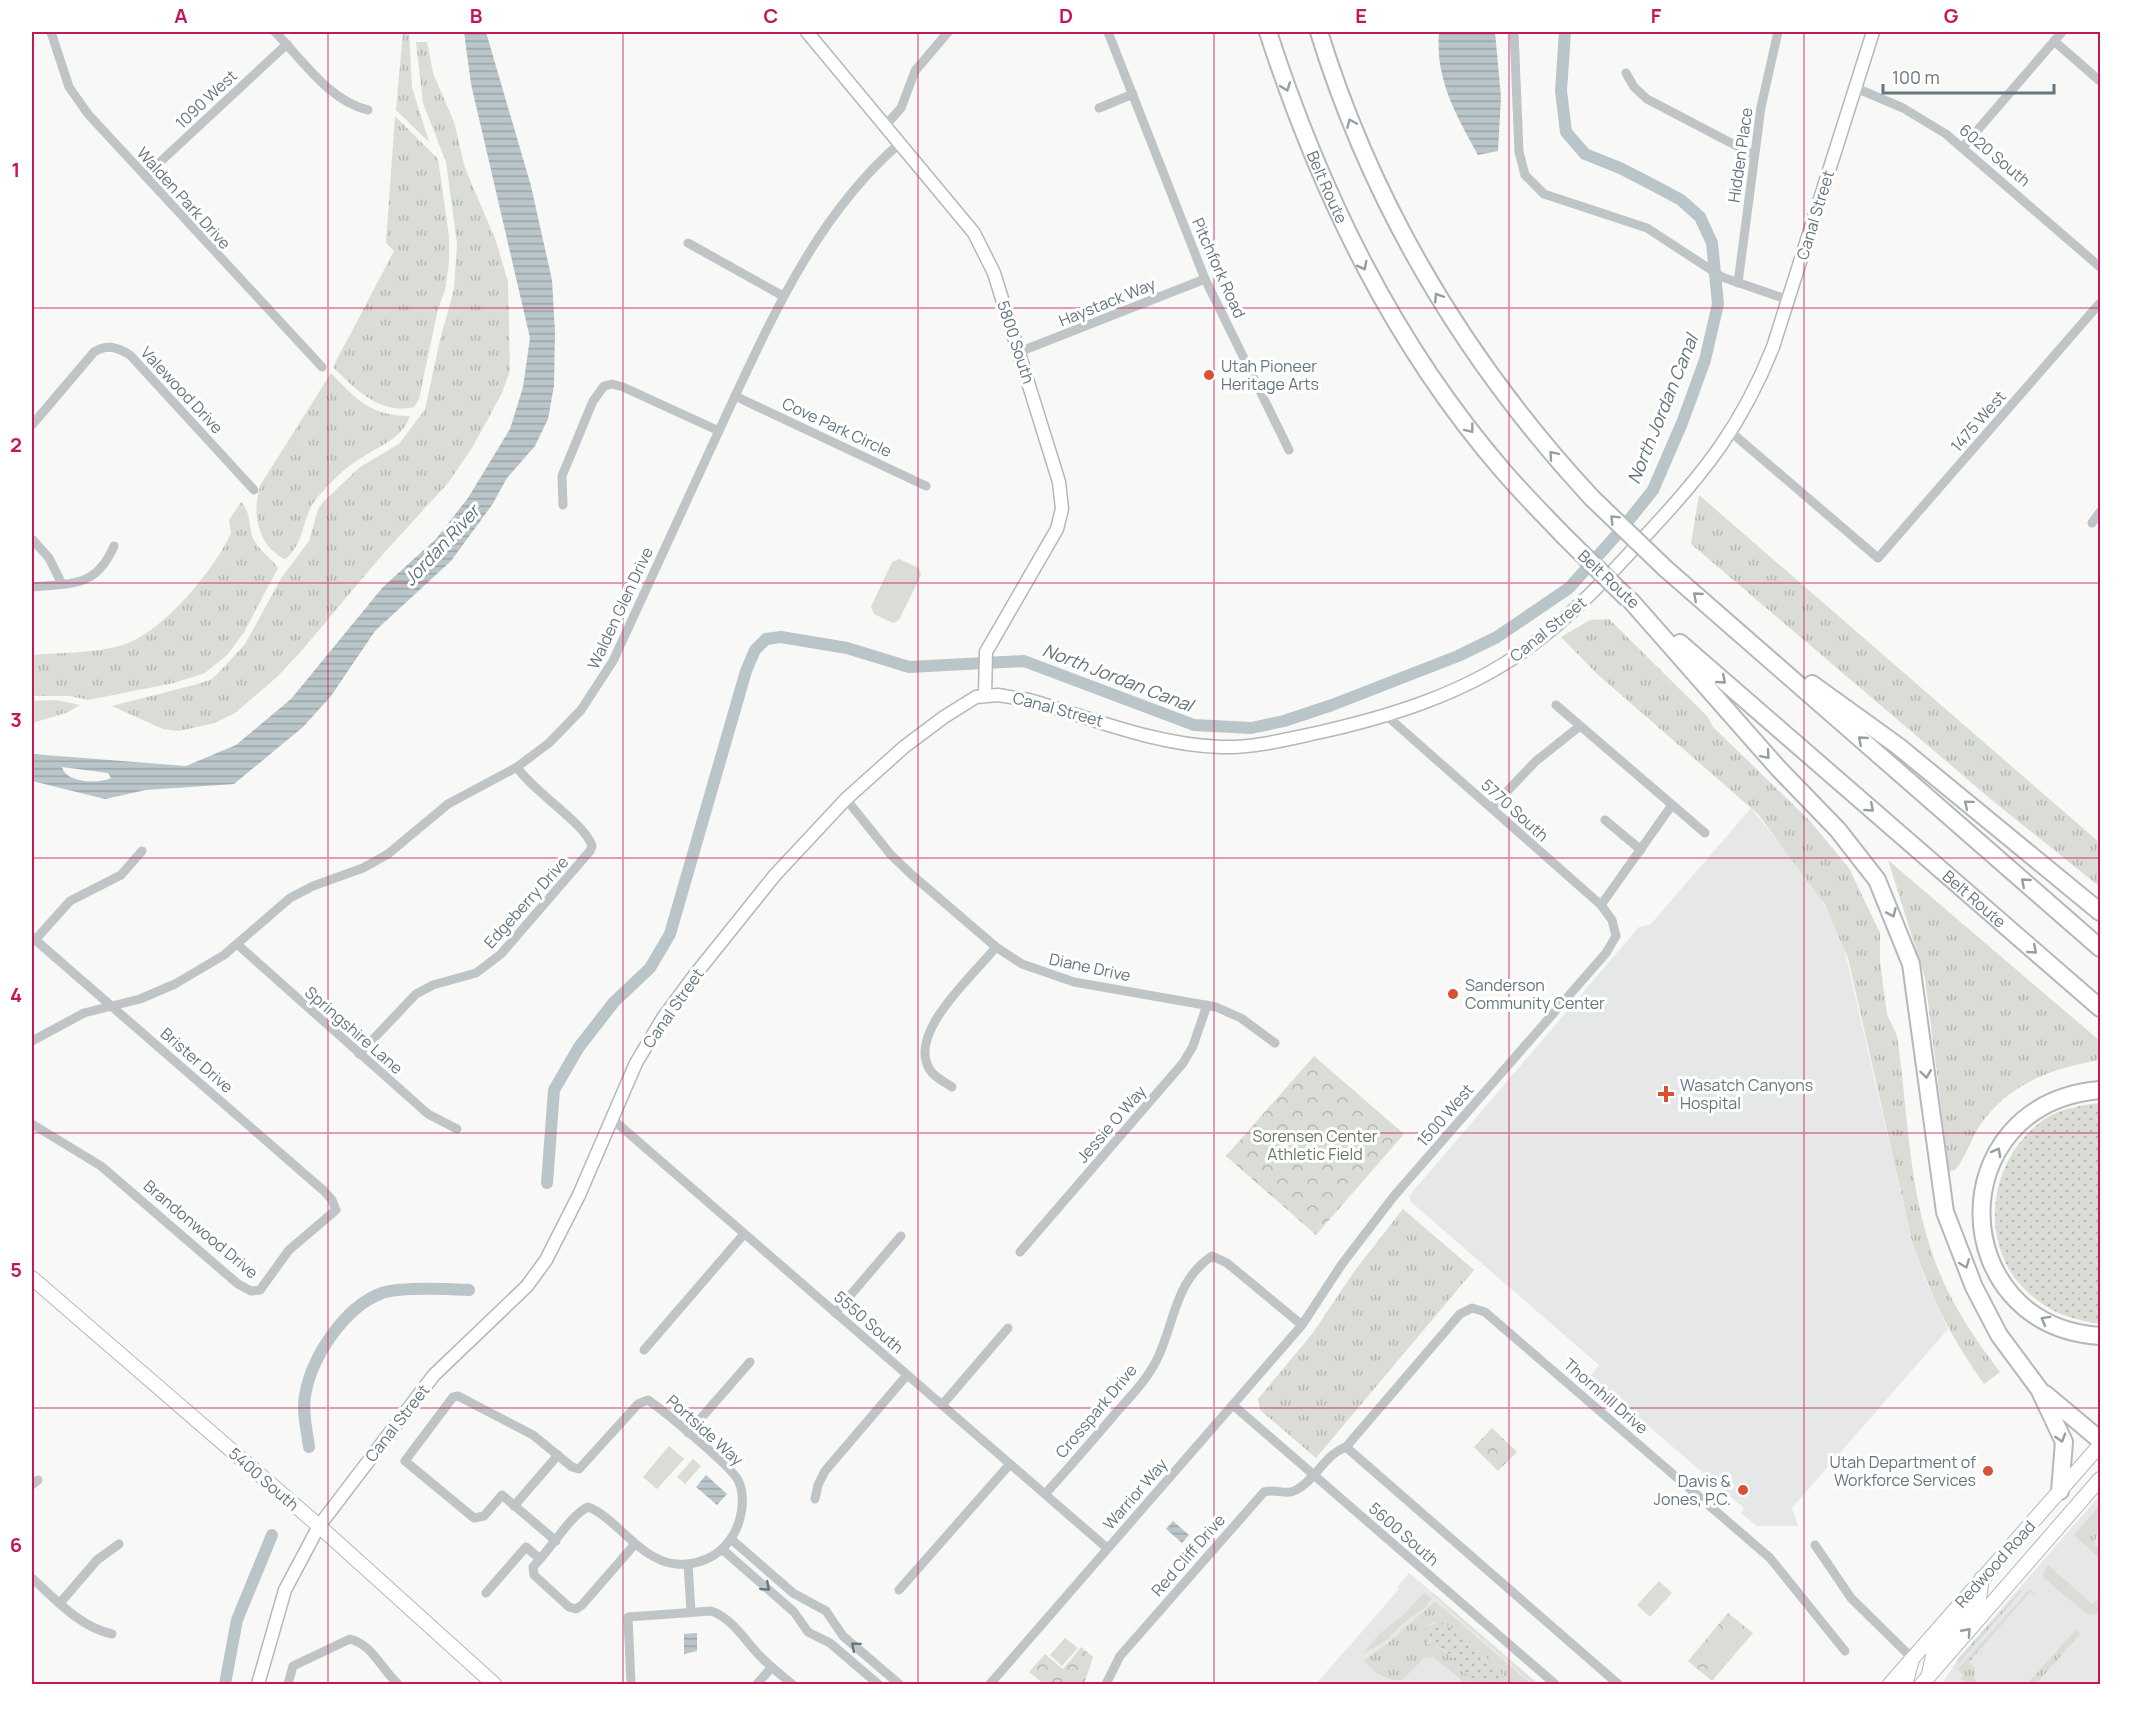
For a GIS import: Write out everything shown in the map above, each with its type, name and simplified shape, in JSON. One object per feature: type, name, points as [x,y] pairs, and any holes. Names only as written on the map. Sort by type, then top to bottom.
[{"type":"highway","name":"Belt Route","points":[[1268,32],[1307,144],[1367,273],[1407,341],[1451,405],[1504,472],[1563,535],[1629,600],[2100,1008]]},
{"type":"highway","points":[[1319,32],[1344,107],[1377,183],[1433,289],[1476,357],[1516,410],[1593,498],[1666,569],[2100,948]]},
{"type":"highway","points":[[1629,600],[1778,768],[1838,830],[1877,880],[1911,964],[1945,1212],[1974,1287],[1999,1335],[2039,1389],[2064,1442],[2060,1491]]},
{"type":"highway","points":[[1727,623],[1898,746],[2100,912]]},
{"type":"highway","points":[[2100,1090],[2063,1096],[2033,1112],[2020,1122],[2000,1146],[1992,1161],[1982,1206],[1984,1237],[1992,1265],[2018,1302],[2057,1327],[2100,1336]]},
{"type":"highway","points":[[2039,1389],[2100,1440]]},
{"type":"main road","name":"5400 South","points":[[32,1278],[319,1526],[494,1684]]},
{"type":"main road","name":"Redwood Road","points":[[1890,1684],[2100,1445]]},
{"type":"main road","name":"Redwood Road","points":[[1925,1681],[2100,1479]]},
{"type":"main road","points":[[1925,1681],[1934,1651],[1979,1599],[1983,1576]]},
{"type":"main road","points":[[1905,1684],[1912,1658]]},
{"type":"street","name":"Walden Park Drive","points":[[51,32],[64,75],[75,98],[322,367]]},
{"type":"street","points":[[275,32],[339,98],[352,106],[368,110]]},
{"type":"street","name":"5800 South","points":[[807,32],[974,233],[994,273],[1059,483],[1062,509],[1057,529],[986,651],[985,695]]},
{"type":"street","points":[[885,126],[902,108],[915,71],[948,32]]},
{"type":"street","name":"Pitchfork Road","points":[[1108,32],[1205,279],[1289,450]]},
{"type":"street","points":[[1514,32],[1519,152],[1521,164],[1532,184],[1556,199],[1647,228],[1722,278],[1788,300]]},
{"type":"street","name":"Hidden Place","points":[[1738,283],[1761,107],[1778,32]]},
{"type":"street","name":"Canal Street","points":[[258,1684],[285,1590],[319,1526],[434,1375],[527,1286],[546,1260],[579,1195],[611,1118],[649,1040],[688,984],[775,875],[846,800],[904,747],[944,717],[985,695],[1011,695],[1151,736],[1205,746],[1261,744],[1388,717],[1480,676],[1523,651],[1546,634],[1589,596],[1628,555],[1683,494],[1732,433],[1759,382],[1788,300],[1873,32]]},
{"type":"street","points":[[1963,147],[2062,32]]},
{"type":"street","points":[[2054,41],[2100,81]]},
{"type":"street","name":"1090 West","points":[[145,176],[287,44]]},
{"type":"street","points":[[1626,73],[1634,87],[1647,99],[1754,155]]},
{"type":"street","name":"6020 South","points":[[1856,88],[1911,112],[1963,147],[2100,267]]},
{"type":"street","points":[[1099,108],[1133,94]]},
{"type":"street","name":"Walden Glen Drive","points":[[32,1041],[84,1013],[158,993],[208,965],[238,945],[290,898],[313,886],[375,862],[400,846],[448,804],[516,766],[566,726],[606,675],[783,296],[828,225],[881,160],[900,143]]},
{"type":"street","points":[[688,243],[783,296]]},
{"type":"street","name":"Haystack Way","points":[[1019,352],[1205,279]]},
{"type":"street","name":"1475 West","points":[[1732,433],[1878,558],[2100,303]]},
{"type":"street","name":"Valewood Drive","points":[[32,425],[94,352],[106,347],[119,349],[130,355],[254,490]]},
{"type":"street","points":[[563,505],[562,476],[595,398],[604,386],[620,386],[719,431]]},
{"type":"street","name":"Cove Park Circle","points":[[735,396],[926,486]]},
{"type":"street","points":[[2092,523],[2100,513]]},
{"type":"street","points":[[32,539],[49,558],[62,584]]},
{"type":"street","points":[[32,587],[82,582],[99,573],[114,546]]},
{"type":"street","points":[[1556,705],[1705,833]]},
{"type":"street","name":"5770 South","points":[[1388,717],[1601,905],[1616,930]]},
{"type":"street","points":[[1491,808],[1536,761],[1580,726]]},
{"type":"street","name":"Edgeberry Drive","points":[[359,1054],[416,994],[433,986],[476,973],[501,954],[590,851],[592,846],[585,834],[531,786],[516,766]]},
{"type":"street","name":"Diane Drive","points":[[846,800],[901,866],[996,947],[1022,964],[1055,977],[1207,1005],[1241,1018],[1275,1043]]},
{"type":"street","points":[[1601,905],[1672,805]]},
{"type":"street","points":[[1605,820],[1641,850]]},
{"type":"street","points":[[33,938],[70,901],[121,875],[142,851]]},
{"type":"street","name":"1500 West","points":[[1302,1325],[1364,1233],[1606,953],[1612,944],[1616,930]]},
{"type":"street","name":"Brister Drive","points":[[33,938],[324,1191],[332,1200],[336,1210]]},
{"type":"street","name":"Springshire Lane","points":[[238,945],[428,1114],[458,1129]]},
{"type":"street","points":[[952,1087],[929,1068],[925,1055],[926,1040],[936,1019],[996,947]]},
{"type":"street","name":"Jessie O Way","points":[[1020,1252],[1183,1063],[1193,1046],[1207,1005]]},
{"type":"street","name":"5550 South","points":[[611,1118],[1107,1548]]},
{"type":"street","name":"Brandonwood Drive","points":[[32,1124],[101,1166],[238,1284],[251,1291],[260,1290],[289,1250],[336,1210]]},
{"type":"street","points":[[644,1350],[744,1234]]},
{"type":"street","points":[[835,1313],[901,1236]]},
{"type":"street","name":"Crosspark Drive","points":[[1045,1494],[1148,1375],[1162,1348],[1178,1296],[1189,1278],[1212,1256],[1227,1263],[1302,1325]]},
{"type":"street","name":"Thornhill Drive","points":[[1313,1475],[1334,1451],[1346,1447],[1460,1314],[1469,1309],[1480,1310],[1770,1558],[1845,1651]]},
{"type":"street","name":"Warrior Way","points":[[990,1684],[1302,1325]]},
{"type":"street","points":[[942,1405],[1008,1328]]},
{"type":"street","points":[[688,1433],[750,1362]]},
{"type":"street","points":[[815,1499],[825,1471],[908,1375]]},
{"type":"street","name":"Portside Way","points":[[513,1506],[502,1496],[484,1516],[474,1518],[405,1461],[449,1401],[458,1396],[533,1435],[572,1467],[579,1469],[638,1404],[645,1400],[730,1469],[739,1482],[741,1515],[727,1544]]},
{"type":"street","name":"5600 South","points":[[1233,1406],[1555,1684]]},
{"type":"street","points":[[1346,1447],[1618,1684]]},
{"type":"street","points":[[556,1541],[513,1506],[558,1455]]},
{"type":"street","points":[[899,1590],[1010,1464]]},
{"type":"street","name":"Red Cliff Drive","points":[[1106,1684],[1120,1656],[1264,1492],[1294,1492],[1313,1475]]},
{"type":"street","points":[[635,1544],[576,1609],[569,1607],[534,1575],[534,1567],[540,1559],[582,1511],[588,1508],[635,1544],[666,1562],[688,1564],[704,1560],[727,1544]]},
{"type":"street","points":[[60,1603],[97,1560],[119,1544]]},
{"type":"street","points":[[727,1544],[794,1612],[808,1632],[830,1643],[878,1684]]},
{"type":"street","points":[[727,1544],[806,1602],[826,1611],[843,1636],[899,1684]]},
{"type":"street","points":[[1815,1545],[1851,1598],[1912,1658]]},
{"type":"street","points":[[486,1593],[526,1547],[540,1559]]},
{"type":"street","points":[[688,1564],[692,1612]]},
{"type":"street","points":[[32,1578],[90,1627],[112,1634]]},
{"type":"street","points":[[631,1684],[628,1617],[692,1612],[716,1613],[750,1642],[772,1667],[792,1684]]},
{"type":"street","points":[[288,1684],[293,1666],[350,1639],[366,1646],[388,1675],[398,1684]]},
{"type":"street","points":[[757,1684],[772,1667]]},
{"type":"shaded area","points":[[1751,808],[1814,887],[1842,939],[1912,1241],[1924,1277],[1948,1329],[1792,1508],[1798,1526],[1757,1526],[1741,1513],[1744,1508],[1590,1376],[1599,1365],[1411,1202],[1409,1196],[1639,927],[1651,924]]},
{"type":"shaded area","points":[[2100,1495],[2100,1684],[1942,1684],[1958,1659]]},
{"type":"shaded area","points":[[1409,1573],[1539,1684],[1316,1684],[1399,1589],[1397,1587]]},
{"type":"green space","points":[[403,32],[409,32],[412,87],[429,142],[396,110]]},
{"type":"green space","points":[[416,42],[427,42],[433,73],[454,122],[465,168],[496,241],[508,282],[510,371],[501,395],[472,448],[448,483],[383,554],[278,676],[235,713],[215,723],[179,731],[163,729],[112,706],[212,679],[245,644],[282,577],[309,541],[318,509],[323,502],[360,467],[399,444],[425,409],[454,289],[457,244],[446,162],[423,103]]},
{"type":"green space","points":[[395,116],[438,159],[449,236],[449,263],[445,290],[438,309],[419,399],[414,407],[402,408],[379,404],[350,384],[333,367],[394,251],[386,243]]},
{"type":"green space","points":[[331,373],[357,398],[375,410],[410,416],[395,437],[347,468],[321,493],[308,513],[297,545],[285,559],[268,546],[262,537],[257,516],[258,494],[261,484]]},
{"type":"green space","points":[[1699,495],[2100,843],[2100,887],[1993,801],[1691,544]]},
{"type":"green space","points":[[241,502],[248,514],[255,543],[278,568],[243,634],[227,655],[205,673],[174,683],[88,700],[70,696],[32,696],[32,655],[117,647],[158,625],[187,596],[213,564],[231,533],[229,520]]},
{"type":"green space","points":[[899,559],[919,568],[921,575],[899,620],[893,623],[874,614],[871,607],[892,562]]},
{"type":"green space","points":[[1609,619],[1708,717],[1713,727],[1809,820],[1849,868],[1880,933],[1880,962],[1887,1014],[1897,1036],[1912,1165],[1928,1240],[1949,1293],[2000,1372],[1984,1384],[1942,1315],[1912,1241],[1848,958],[1825,905],[1758,814],[1596,673],[1561,637],[1590,620]]},
{"type":"green space","points":[[57,700],[80,705],[66,713],[32,723],[32,701]]},
{"type":"green space","points":[[1888,860],[2100,1041],[2100,1060],[2049,1073],[2018,1088],[2004,1098],[1980,1125],[1955,1170],[1949,1171],[1925,978]]},
{"type":"green space","name":"Sorensen Center Athletic Field","points":[[1314,1056],[1404,1134],[1316,1235],[1226,1156]]},
{"type":"green space","points":[[2100,1103],[2100,1324],[2075,1319],[2052,1310],[2037,1300],[2017,1281],[2003,1258],[1996,1232],[1995,1206],[2000,1180],[2011,1156],[2027,1134],[2048,1117],[2060,1111]]},
{"type":"green space","points":[[1403,1209],[1474,1270],[1316,1458],[1260,1410],[1258,1399],[1312,1334],[1356,1269]]},
{"type":"green space","points":[[1492,1428],[1517,1452],[1498,1471],[1474,1447]]},
{"type":"green space","points":[[669,1446],[684,1459],[657,1489],[643,1477]]},
{"type":"green space","points":[[693,1459],[701,1466],[685,1484],[677,1477]]},
{"type":"green space","points":[[2100,1505],[2100,1524],[2094,1545],[2100,1547],[2100,1559],[2074,1535]]},
{"type":"green space","points":[[2048,1565],[2092,1604],[2100,1598],[2100,1610],[2096,1615],[2087,1614],[2045,1579],[2042,1575]]},
{"type":"green space","points":[[1659,1581],[1672,1593],[1650,1617],[1637,1605]]},
{"type":"green space","points":[[2021,1589],[2021,1592],[1956,1667],[1958,1659]]},
{"type":"green space","points":[[2030,1589],[2038,1597],[2030,1592],[1969,1662],[1966,1660]]},
{"type":"green space","points":[[1430,1592],[1435,1595],[1536,1684],[1534,1684]]},
{"type":"green space","points":[[1424,1593],[1432,1598],[1426,1607],[1401,1625],[1387,1640],[1363,1654],[1379,1634],[1401,1617]]},
{"type":"green space","points":[[1435,1601],[1531,1684],[1509,1684],[1477,1649],[1456,1631],[1439,1622],[1428,1625],[1425,1629],[1427,1643],[1448,1653],[1465,1672],[1489,1684],[1474,1684],[1470,1681],[1466,1684],[1433,1657],[1424,1658],[1402,1680],[1386,1678],[1372,1669],[1364,1660],[1388,1643]]},
{"type":"green space","points":[[1728,1613],[1753,1633],[1712,1681],[1688,1661]]},
{"type":"green space","points":[[1439,1622],[1447,1625],[1477,1649],[1497,1668],[1509,1684],[1488,1683],[1474,1679],[1455,1664],[1450,1654],[1424,1640],[1422,1637],[1427,1626]]},
{"type":"green space","points":[[1726,1626],[1740,1638],[1715,1669],[1700,1656]]},
{"type":"green space","points":[[2077,1628],[2080,1634],[2036,1684],[2027,1684]]},
{"type":"green space","points":[[1065,1638],[1078,1648],[1062,1666],[1050,1655]]},
{"type":"green space","points":[[1081,1647],[1093,1657],[1084,1684],[1044,1684],[1029,1672],[1045,1654],[1063,1669]]},
{"type":"green space","points":[[1966,1660],[1975,1668],[1974,1678],[1978,1684],[1968,1684],[1961,1679],[1963,1676],[1958,1669]]},
{"type":"water","name":"Jordan River","points":[[464,32],[486,32],[531,186],[552,280],[555,332],[554,386],[548,419],[535,446],[507,478],[492,505],[451,561],[375,631],[331,696],[303,727],[234,784],[146,790],[105,799],[32,781],[32,754],[186,766],[236,745],[291,699],[383,587],[436,539],[468,498],[510,429],[523,387],[530,338],[471,84]],"holes":[[[62,767],[108,773],[111,778],[83,781],[70,776]]]},
{"type":"water","points":[[1439,32],[1495,32],[1501,97],[1498,151],[1478,155],[1462,126],[1449,96],[1440,65]]},
{"type":"water","points":[[706,1475],[727,1494],[717,1505],[696,1487]]},
{"type":"water","points":[[1173,1521],[1189,1535],[1182,1543],[1166,1529]]},
{"type":"water","points":[[697,1633],[697,1651],[684,1654],[684,1634]]},
{"type":"waterway","name":"North Jordan Canal","points":[[547,1183],[554,1090],[579,1047],[614,1002],[650,968],[670,934],[746,671],[755,650],[766,639],[781,637],[847,648],[909,667],[1024,661],[1194,725],[1251,728],[1284,721],[1332,705],[1458,656],[1497,637],[1569,588],[1621,530],[1653,490],[1682,423],[1705,360],[1718,304],[1712,243],[1700,217],[1681,200],[1620,168],[1585,154],[1566,132],[1561,91],[1565,32]]},
{"type":"waterway","name":"North Jordan Canal","points":[[309,1447],[304,1408],[308,1381],[322,1350],[355,1310],[368,1300],[390,1291],[469,1290]]},
{"type":"waterway","name":"North Jordan Canal","points":[[225,1684],[237,1620],[272,1535]]},
{"type":"place","name":"Utah Pioneer Heritage Arts","points":[[1209,375]]},
{"type":"place","name":"Sanderson Community Center","points":[[1453,994]]},
{"type":"place","name":"Wasatch Canyons Hospital","points":[[1666,1094]]},
{"type":"place","name":"Utah Department of Workforce Services","points":[[1988,1471]]},
{"type":"place","name":"Davis & Jones, P.C.","points":[[1743,1490]]}]
